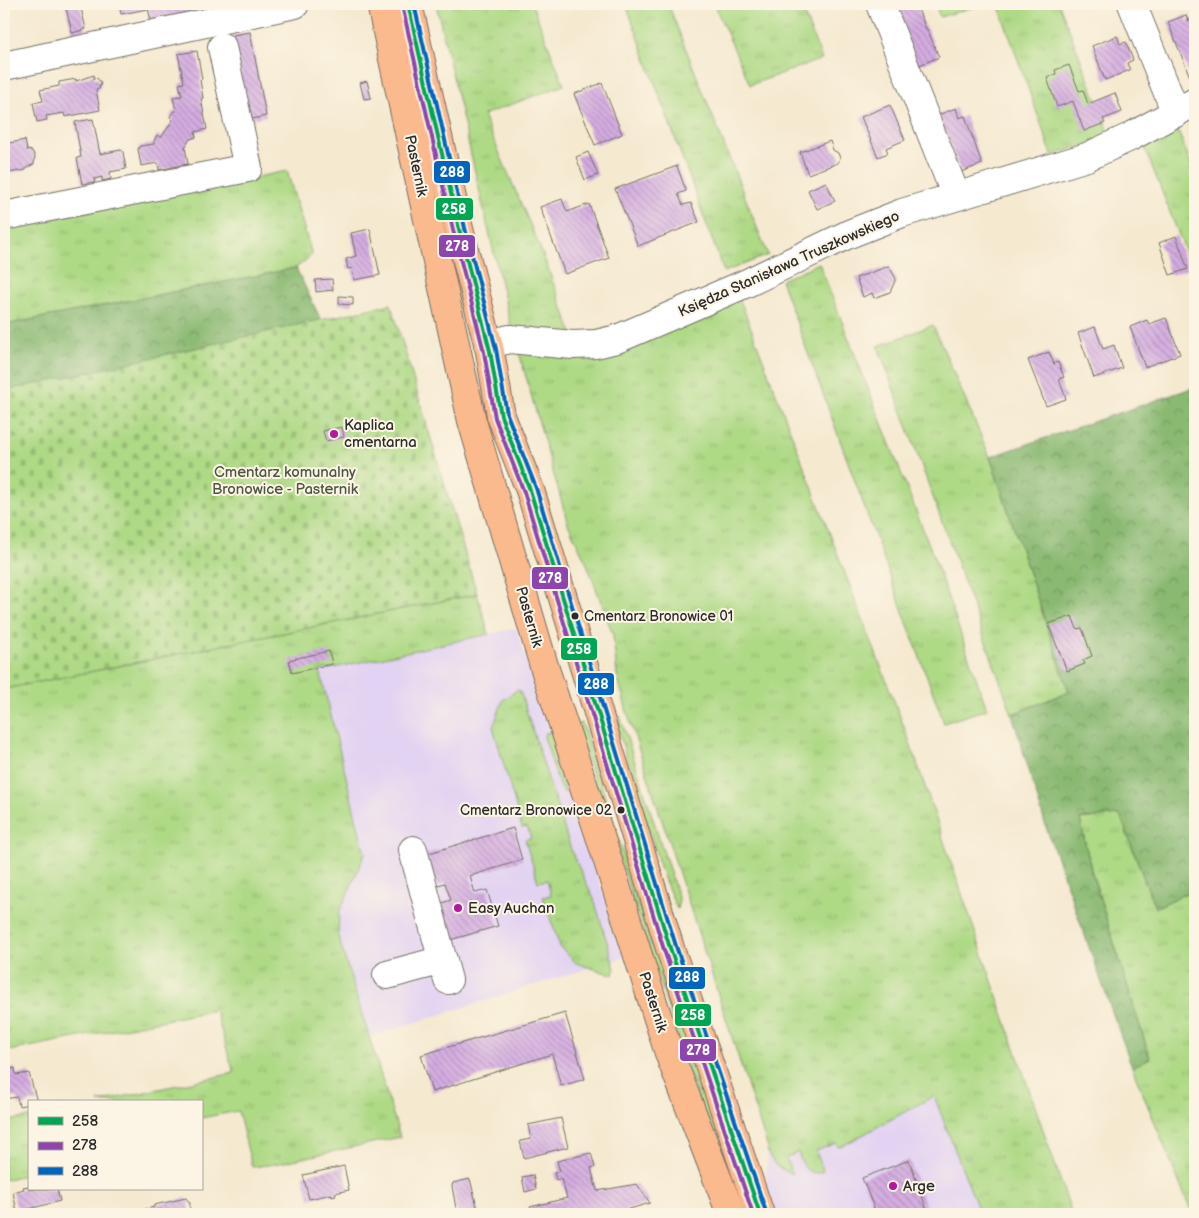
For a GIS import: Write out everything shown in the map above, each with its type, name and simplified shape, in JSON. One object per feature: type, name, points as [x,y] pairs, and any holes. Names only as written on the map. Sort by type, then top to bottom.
[{"type":"main road","name":"Pasternik","points":[[381,4],[436,294],[472,421],[544,666],[669,1053],[731,1214]]},
{"type":"main road","name":"Pasternik","points":[[408,4],[459,229],[488,344],[501,416],[530,490],[670,948],[760,1214]]},
{"type":"street","points":[[4,66],[295,4]]},
{"type":"street","points":[[880,4],[956,196]]},
{"type":"street","points":[[1132,4],[1185,108]]},
{"type":"street","points":[[4,216],[248,168],[222,47]]},
{"type":"street","name":"Księdza Stanisława Truszkowskiego","points":[[488,344],[510,339],[573,345],[596,344],[617,339],[747,283],[849,234],[902,213],[1087,157],[1185,108]]},
{"type":"street","points":[[387,975],[445,970],[413,850]]},
{"type":"shaded area","points":[[516,628],[624,957],[369,1037],[338,936],[339,913],[365,854],[320,671]]},
{"type":"shaded area","points":[[935,1079],[992,1214],[773,1214],[765,1190],[768,1150]]},
{"type":"green space","points":[[436,4],[532,4],[564,85],[483,115],[541,250],[574,338],[512,331]]},
{"type":"green space","points":[[626,4],[668,4],[768,255],[724,272]]},
{"type":"green space","points":[[714,4],[800,4],[822,59],[750,85]]},
{"type":"green space","points":[[935,4],[985,4],[940,17]]},
{"type":"green space","points":[[998,4],[1059,4],[1111,137],[1052,155]]},
{"type":"green space","points":[[1174,121],[1195,174],[1195,276],[1142,141]]},
{"type":"green space","points":[[287,171],[312,255],[296,268],[4,325],[4,228]]},
{"type":"green space","points":[[819,263],[932,552],[987,709],[944,723],[781,280]]},
{"type":"green space","points":[[296,268],[321,320],[4,391],[4,325]]},
{"type":"green space","points":[[739,297],[909,740],[1072,1214],[980,1214],[934,1096],[844,1145],[838,1147],[836,1143],[816,1151],[823,1170],[822,1172],[809,1171],[801,1161],[798,1152],[786,1158],[792,1174],[776,1166],[766,1151],[768,1149],[627,712],[617,675],[613,635],[587,564],[568,524],[518,349]]},
{"type":"green space","name":"Cmentarz komunalny Bronowice - Pasternik","points":[[391,304],[477,594],[4,689],[4,391]]},
{"type":"green space","points":[[933,325],[990,457],[1069,692],[1012,714],[878,346]]},
{"type":"green space","points":[[1195,387],[1195,889],[1155,908],[1120,815],[1080,819],[1091,870],[1150,1058],[1132,1067],[1046,827],[1012,714],[1069,692],[990,457]]},
{"type":"green space","points":[[477,594],[489,634],[320,671],[365,854],[339,913],[338,936],[400,1137],[275,1164],[252,1167],[238,1111],[202,1118],[202,1100],[107,1100],[234,1073],[215,1010],[4,1052],[4,689]]},
{"type":"green space","points":[[517,690],[520,691],[572,853],[594,899],[615,969],[613,975],[576,963],[560,947],[543,897],[551,895],[547,880],[538,882],[525,840],[531,838],[527,827],[522,828],[493,727],[503,700]]},
{"type":"green space","points":[[620,716],[679,900],[677,909],[663,876],[614,717]]},
{"type":"green space","points":[[582,723],[648,933],[676,999],[748,1214],[743,1214],[699,1103],[576,725]]},
{"type":"green space","points":[[554,731],[559,747],[565,793],[560,788],[544,737],[545,733]]},
{"type":"green space","points":[[1120,814],[1155,908],[1195,889],[1195,1214],[1192,1214],[1132,1067],[1150,1058],[1091,869],[1080,819]]},
{"type":"green space","points":[[28,1117],[28,1174],[4,1180],[4,1122]]},
{"type":"building","points":[[65,4],[80,4],[86,29],[72,33]]},
{"type":"building","points":[[119,4],[210,5],[151,20],[148,9],[121,14]]},
{"type":"building","points":[[891,4],[916,4],[939,57],[917,66]]},
{"type":"building","points":[[1186,15],[1188,21],[1195,18],[1195,80],[1192,82],[1168,22]]},
{"type":"building","points":[[250,32],[266,116],[248,120],[233,35]]},
{"type":"building","points":[[1117,36],[1120,44],[1126,42],[1133,60],[1127,63],[1130,70],[1105,80],[1092,46]]},
{"type":"building","points":[[197,51],[202,79],[200,80],[203,98],[201,99],[207,129],[195,132],[196,137],[190,139],[185,147],[188,164],[159,170],[158,163],[141,166],[138,149],[140,146],[154,144],[157,135],[161,138],[173,120],[170,117],[176,111],[173,97],[182,96],[179,84],[184,83],[178,54]]},
{"type":"building","points":[[1069,65],[1079,91],[1083,90],[1088,104],[1115,93],[1122,112],[1103,119],[1105,123],[1084,131],[1073,101],[1057,107],[1047,78],[1056,74],[1055,70]]},
{"type":"building","points":[[94,75],[94,79],[97,78],[101,83],[99,89],[96,90],[100,110],[65,117],[64,113],[46,116],[47,120],[37,122],[33,103],[43,101],[40,90],[59,86],[59,82],[76,79],[76,81]]},
{"type":"building","points":[[367,81],[371,98],[364,99],[360,83]]},
{"type":"building","points":[[602,83],[622,134],[595,145],[574,94]]},
{"type":"building","points":[[890,105],[905,140],[886,148],[888,153],[878,157],[861,117]]},
{"type":"building","points":[[956,108],[959,118],[965,116],[982,164],[961,172],[938,115]]},
{"type":"building","points":[[93,119],[100,154],[121,150],[126,169],[110,172],[111,179],[102,181],[102,177],[94,179],[95,182],[82,184],[77,158],[81,157],[75,122]]},
{"type":"building","points":[[25,140],[27,150],[32,151],[35,156],[34,164],[26,168],[26,170],[8,173],[4,171],[4,144]]},
{"type":"building","points":[[830,141],[833,150],[838,153],[840,158],[838,163],[808,174],[800,152]]},
{"type":"building","points":[[588,152],[598,175],[585,180],[576,157]]},
{"type":"building","points":[[677,166],[686,191],[678,194],[683,205],[691,203],[699,222],[638,246],[615,189]]},
{"type":"building","points":[[826,182],[835,201],[817,209],[808,190]]},
{"type":"building","points":[[562,199],[567,212],[589,204],[609,258],[565,274],[540,207]]},
{"type":"building","points":[[370,229],[380,275],[354,280],[352,268],[348,269],[346,259],[356,256],[351,233]]},
{"type":"building","points":[[1176,236],[1188,269],[1170,275],[1159,243]]},
{"type":"building","points":[[889,266],[896,279],[890,292],[874,298],[872,293],[863,297],[856,278]]},
{"type":"building","points":[[332,279],[333,290],[316,292],[315,280]]},
{"type":"building","points":[[339,296],[353,297],[353,305],[339,304]]},
{"type":"building","points":[[1166,318],[1180,354],[1145,367],[1130,327],[1147,320],[1149,324]]},
{"type":"building","points":[[1095,327],[1103,349],[1114,345],[1122,368],[1094,378],[1078,333]]},
{"type":"building","points":[[1049,352],[1054,364],[1058,362],[1064,377],[1059,379],[1066,399],[1046,406],[1028,360]]},
{"type":"building","name":"Kaplica cmentarna","points":[[342,427],[344,437],[326,441],[323,431]]},
{"type":"building","points":[[1072,616],[1077,629],[1082,628],[1092,656],[1083,660],[1085,664],[1067,671],[1048,624]]},
{"type":"building","points":[[329,651],[332,664],[292,673],[289,660]]},
{"type":"building","points":[[513,828],[522,860],[470,876],[475,893],[487,890],[498,926],[450,940],[439,904],[451,900],[445,883],[435,886],[426,854]]},
{"type":"building","points":[[565,1013],[585,1079],[561,1086],[552,1054],[432,1092],[421,1055]]},
{"type":"building","points":[[15,1068],[16,1075],[29,1073],[36,1100],[28,1100],[28,1104],[19,1106],[17,1097],[4,1099],[4,1070]]},
{"type":"building","points":[[561,1118],[568,1147],[524,1158],[520,1141],[531,1139],[528,1125]]},
{"type":"building","points":[[591,1153],[595,1167],[591,1168],[597,1191],[637,1184],[650,1203],[626,1210],[626,1214],[532,1214],[530,1207],[567,1198],[561,1179],[556,1180],[554,1173],[560,1171],[557,1161]]},
{"type":"building","name":"Arge","points":[[909,1160],[928,1213],[938,1209],[940,1214],[876,1213],[862,1178]]},
{"type":"building","points":[[344,1166],[349,1190],[335,1193],[336,1195],[332,1196],[332,1194],[309,1199],[303,1175]]},
{"type":"building","points":[[533,1175],[536,1189],[525,1192],[522,1177]]},
{"type":"building","points":[[470,1179],[479,1214],[457,1214],[453,1183]]},
{"type":"building","points":[[28,1186],[28,1190],[57,1190],[60,1201],[17,1212],[13,1192],[24,1189],[23,1187]]},
{"type":"building","points":[[186,1198],[190,1203],[189,1214],[146,1214],[145,1209],[154,1207],[154,1205]]},
{"type":"transit line","name":"258","points":[[408,4],[459,229],[490,351],[501,416],[530,490],[670,948],[760,1214]]},
{"type":"transit line","name":"288","points":[[414,4],[465,228],[496,349],[507,414],[536,488],[676,946],[766,1212]]},
{"type":"transit line","name":"278","points":[[402,5],[453,230],[484,352],[495,418],[524,492],[664,950],[753,1214]]},
{"type":"place","name":"Kaplica cmentarna","points":[[334,434]]},
{"type":"place","name":"Cmentarz Bronowice 01","points":[[575,616]]},
{"type":"place","name":"Cmentarz Bronowice 02","points":[[621,810]]},
{"type":"place","name":"Easy Auchan","points":[[458,908]]},
{"type":"place","name":"Arge","points":[[893,1186]]}]
